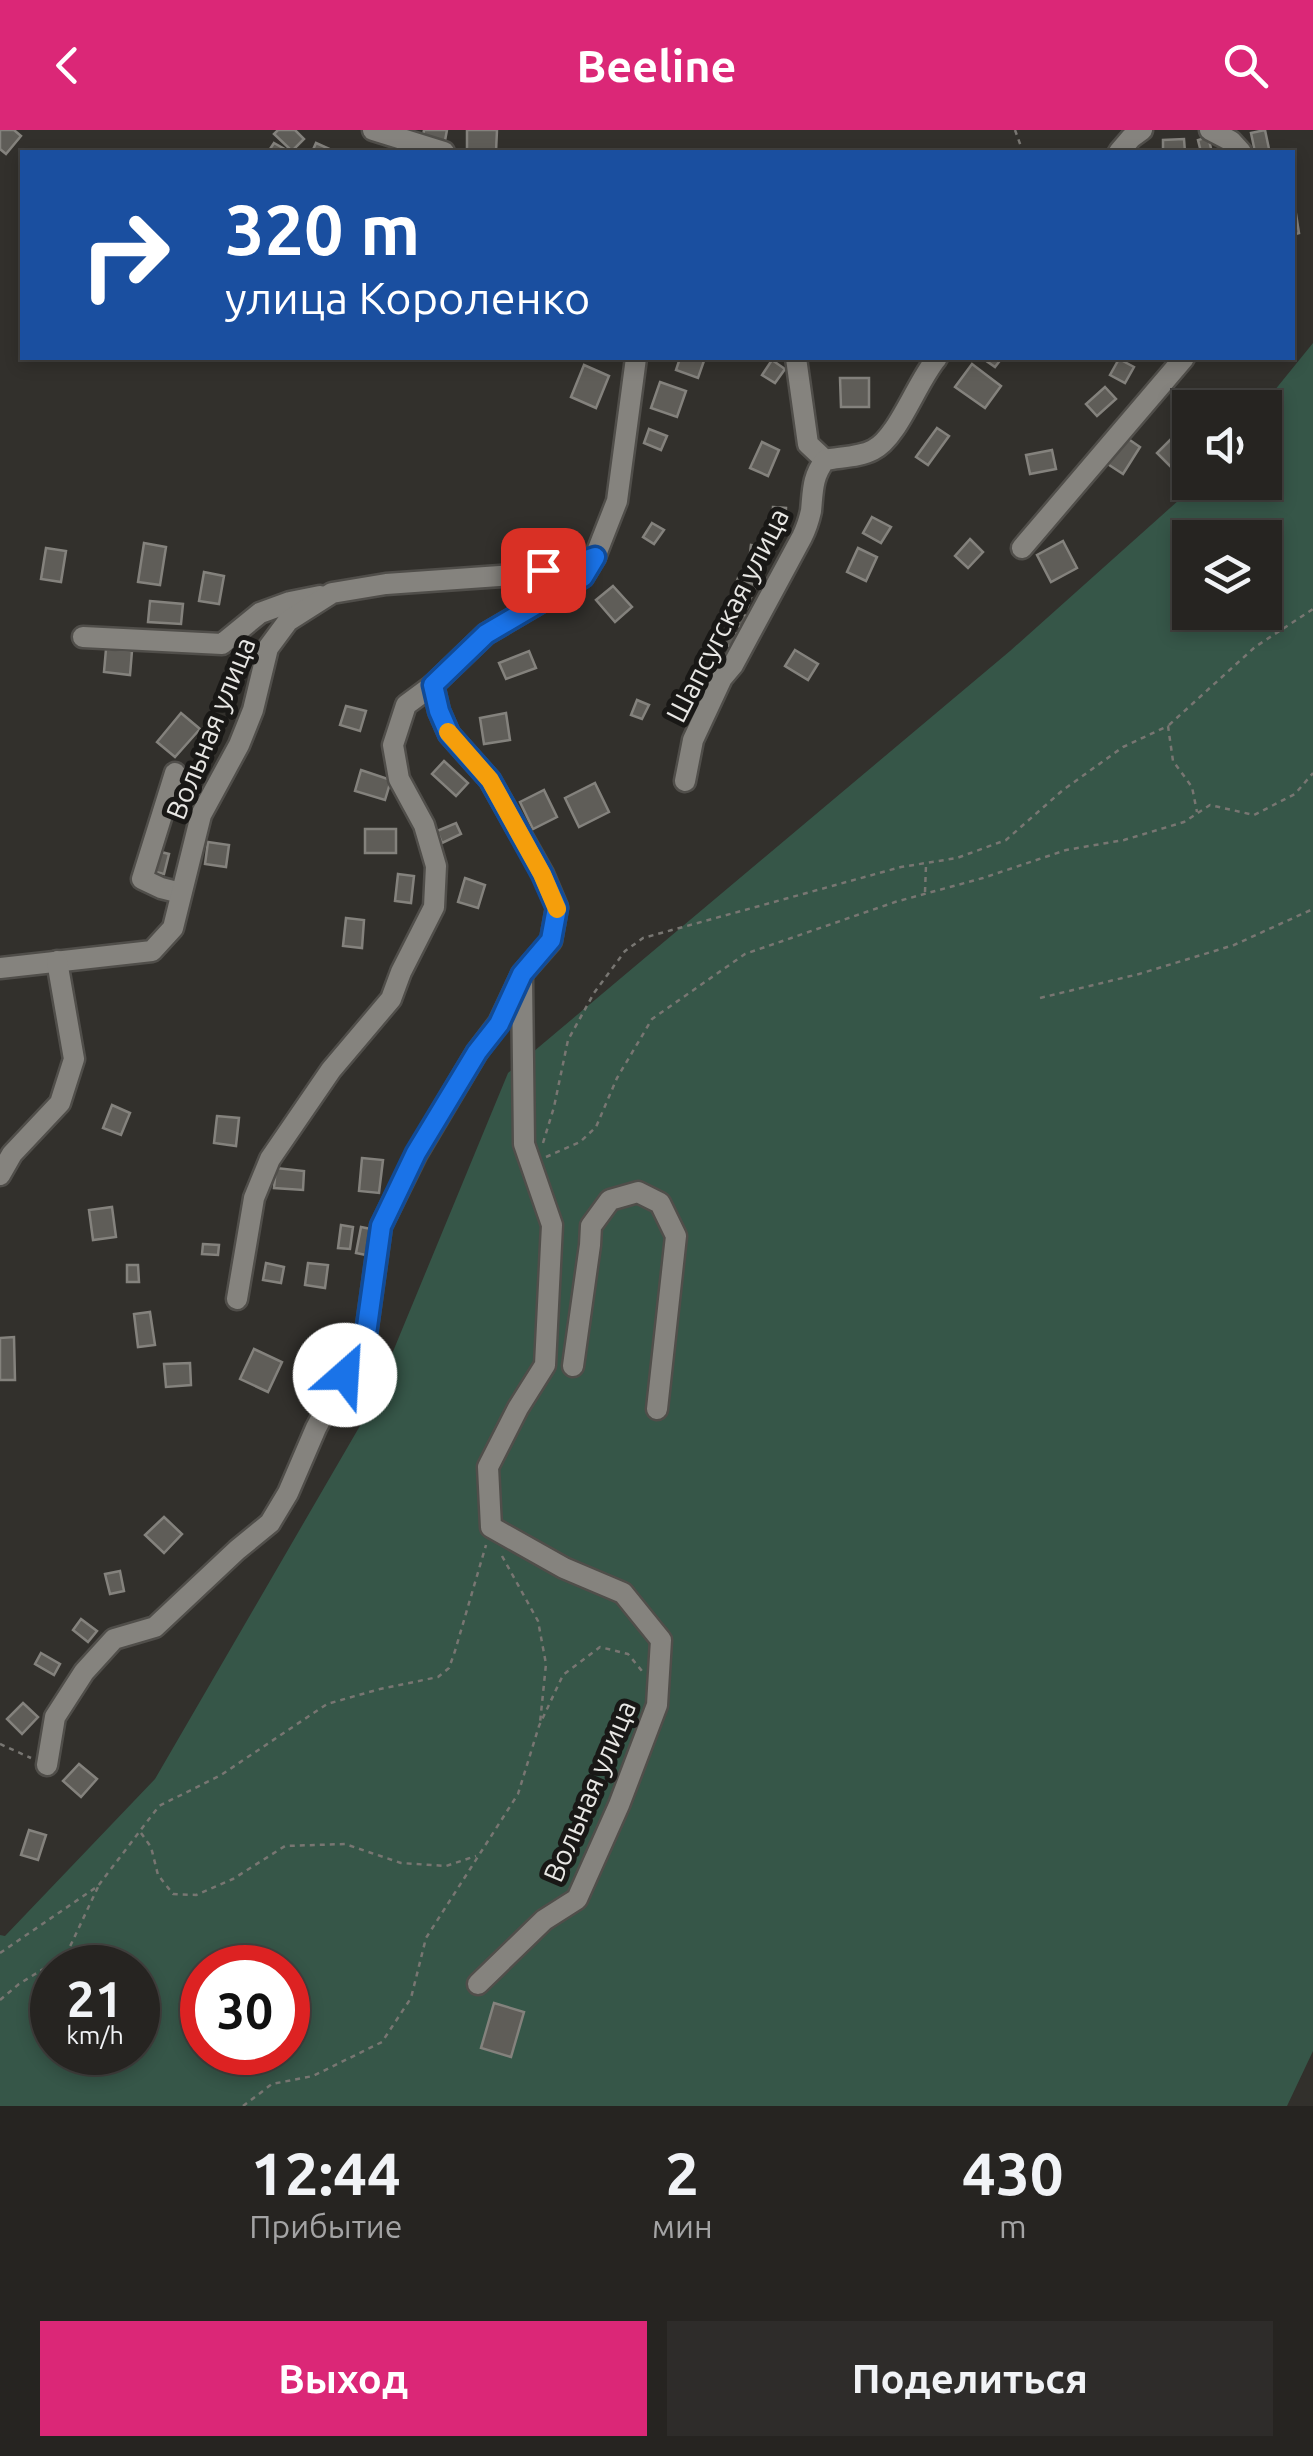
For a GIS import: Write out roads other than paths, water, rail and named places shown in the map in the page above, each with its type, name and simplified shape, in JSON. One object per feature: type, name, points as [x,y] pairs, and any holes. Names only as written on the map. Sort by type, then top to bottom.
[{"type":"street","points":[[372,130],[437,150]]},
{"type":"street","points":[[1121,150],[1142,130]]},
{"type":"street","points":[[237,1299],[254,1198],[270,1159],[331,1070],[392,1000],[401,972],[434,908],[436,866],[424,825],[400,779],[393,745],[406,705],[486,634],[583,577],[617,501],[636,360]]},
{"type":"street","points":[[796,360],[808,444],[825,460],[871,452],[888,439],[935,360]]},
{"type":"street","points":[[1022,548],[1182,360]]},
{"type":"street","name":"Шапсугская улица","points":[[685,781],[701,721],[802,537],[809,518],[811,492],[825,460]]},
{"type":"street","name":"Вольная улица","points":[[0,968],[152,951],[172,928],[201,815],[239,745],[253,710],[268,648],[288,621],[332,593],[386,584],[515,575],[595,557]]},
{"type":"street","points":[[83,637],[222,644],[260,613],[332,593]]},
{"type":"street","points":[[47,1766],[55,1717],[84,1672],[114,1639],[154,1627],[270,1523],[366,1334],[381,1226],[416,1153],[477,1052],[499,1024],[522,974],[551,940],[557,908],[542,874],[490,780],[449,734],[433,685]]},
{"type":"street","points":[[174,773],[142,880],[181,893]]},
{"type":"street","points":[[0,1175],[12,1154],[60,1103],[74,1059],[56,961]]},
{"type":"street","points":[[522,974],[524,1144],[536,1161],[552,1225],[590,1226]]},
{"type":"street","points":[[572,1366],[590,1226],[610,1200],[638,1192],[660,1204],[676,1236],[657,1409]]},
{"type":"street","name":"Вольная улица","points":[[478,1984],[544,1920],[577,1899],[657,1705],[661,1640],[623,1592],[564,1568],[491,1527],[488,1467],[545,1365],[552,1225]]}]
